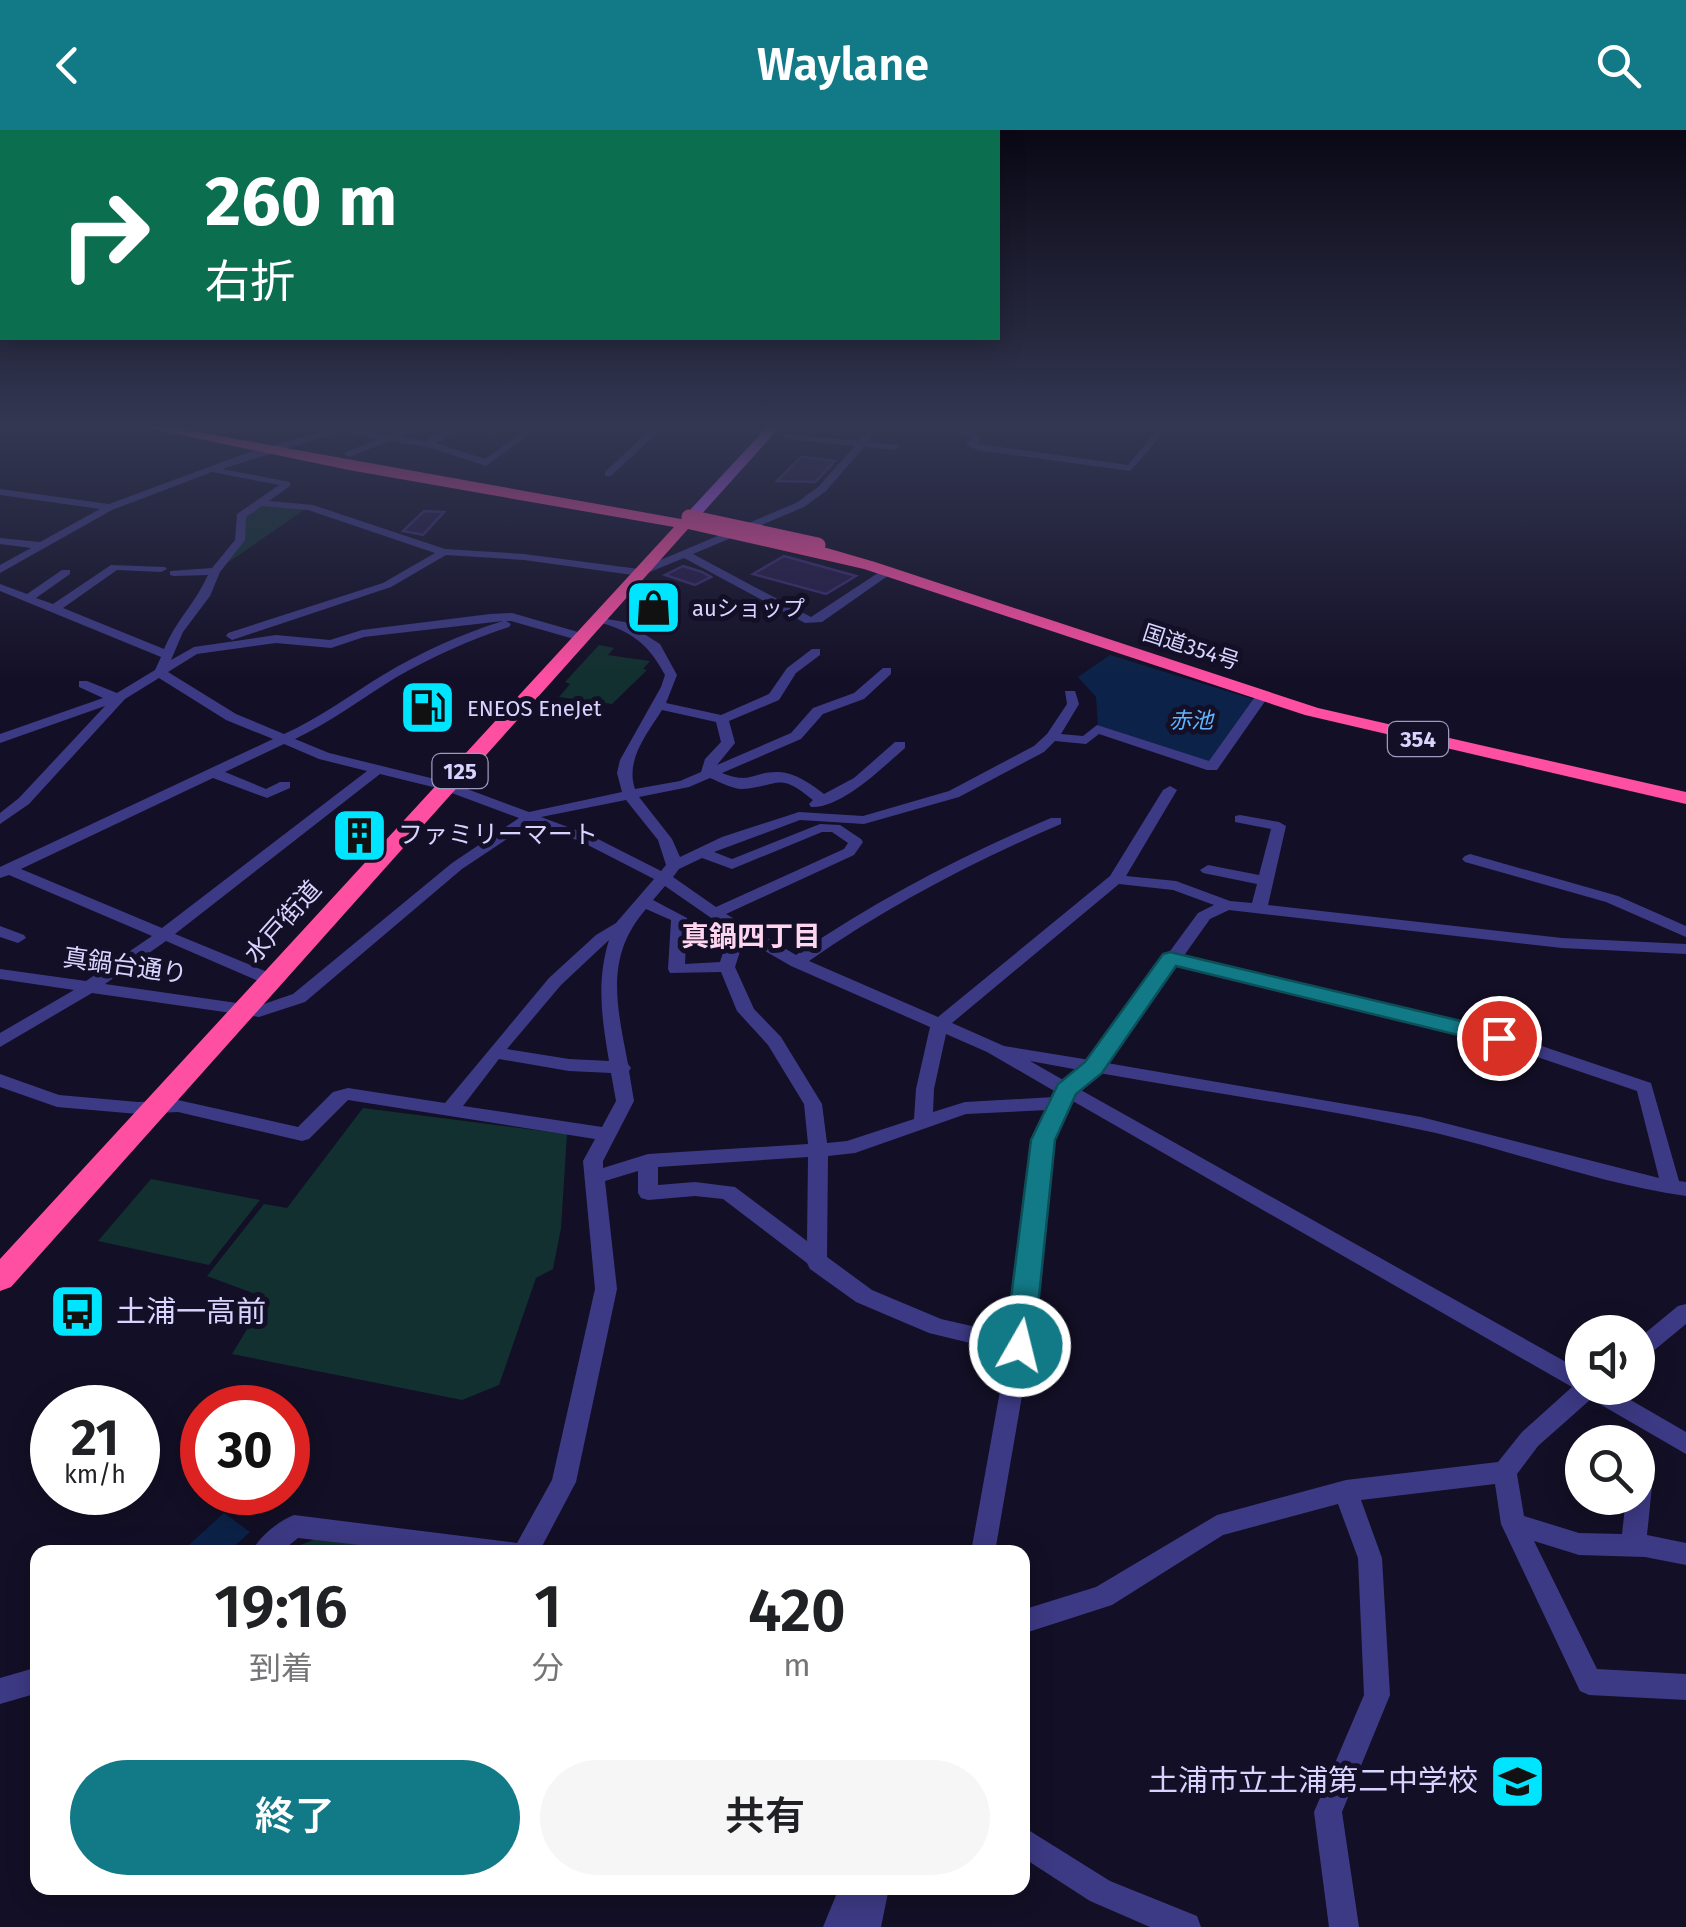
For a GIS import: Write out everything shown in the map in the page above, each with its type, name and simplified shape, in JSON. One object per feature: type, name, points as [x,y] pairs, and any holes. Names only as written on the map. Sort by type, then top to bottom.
[{"type":"highway","points":[[646,512],[757,526],[948,577],[1158,660]]},
{"type":"highway","points":[[647,512],[688,519],[885,573],[1158,660]]},
{"type":"highway","name":"国道354号","points":[[688,519],[816,547],[944,586],[1262,697],[1449,746],[1686,795]]},
{"type":"highway","name":"水戸街道","points":[[5,1268],[688,519]]},
{"type":"highway","name":"国道354号","points":[[1158,660],[1361,717],[1686,795]]},
{"type":"main road","name":"水戸街道","points":[[688,519],[695,512]]},
{"type":"street","points":[[0,570],[101,512]]},
{"type":"street","points":[[160,670],[165,654],[204,596],[214,571],[240,540],[241,516],[246,512]]},
{"type":"street","points":[[324,512],[444,552],[640,573],[674,562],[785,512]]},
{"type":"street","points":[[0,541],[38,545]]},
{"type":"street","points":[[0,739],[119,697],[194,650],[388,585],[444,552]]},
{"type":"street","points":[[657,555],[674,562]]},
{"type":"street","points":[[688,556],[809,621],[818,620],[885,573]]},
{"type":"street","points":[[56,607],[114,567],[214,571]]},
{"type":"street","points":[[30,597],[66,572]]},
{"type":"street","points":[[0,587],[165,654]]},
{"type":"street","points":[[194,650],[276,639],[331,644],[362,634],[490,618],[520,620],[581,638]]},
{"type":"street","points":[[598,619],[621,625],[659,650],[672,680],[628,756],[624,772],[629,795],[674,853],[670,873]]},
{"type":"street","points":[[5,872],[44,850],[284,740],[428,658],[520,620]]},
{"type":"street","points":[[656,706],[722,719],[774,697],[791,671],[816,652]]},
{"type":"street","points":[[160,670],[195,698],[284,740],[374,772],[446,786],[670,873],[738,930],[797,962],[993,1048],[1063,1096],[1565,1374]]},
{"type":"street","name":"真鍋台通り","points":[[0,974],[243,1009],[274,1010],[299,998],[457,866],[529,818],[554,808],[684,784],[796,736],[818,711],[859,696],[887,671]]},
{"type":"street","points":[[83,684],[119,697]]},
{"type":"street","points":[[799,816],[847,822],[924,806],[984,780],[1052,737],[1073,704],[1070,694]]},
{"type":"street","points":[[0,820],[24,801],[119,697]]},
{"type":"street","points":[[1052,737],[1086,740],[1098,729],[1212,767],[1262,697]]},
{"type":"street","points":[[722,719],[728,743],[712,760],[708,772],[740,785],[778,776],[803,784],[822,800]]},
{"type":"street","points":[[450,1110],[548,991],[594,945],[622,926],[670,873],[727,840],[799,816],[859,781],[900,744]]},
{"type":"street","points":[[211,772],[267,794],[285,785]]},
{"type":"street","points":[[0,1042],[161,938],[374,772]]},
{"type":"street","points":[[923,1122],[939,1025],[1116,879],[1170,790]]},
{"type":"street","points":[[1240,819],[1280,826],[1259,908]]},
{"type":"street","points":[[797,962],[968,858],[1056,821]]},
{"type":"street","points":[[705,854],[732,864],[820,828],[835,828],[856,842],[849,852],[716,912]]},
{"type":"street","points":[[1470,859],[1612,900],[1686,932]]},
{"type":"street","points":[[1208,870],[1264,880]]},
{"type":"street","points":[[5,872],[271,980]]},
{"type":"street","points":[[1116,879],[1176,886],[1227,905],[1562,943],[1686,948]]},
{"type":"street","points":[[644,902],[679,918],[676,969],[727,967]]},
{"type":"street","points":[[983,1545],[1020,1346],[1043,1140],[1063,1096],[1094,1068],[1170,958],[1204,916],[1227,905]]},
{"type":"street","points":[[530,1545],[564,1482],[606,1289],[594,1161],[604,1134],[625,1101],[608,1002],[610,965],[622,926]]},
{"type":"street","points":[[0,930],[18,938]]},
{"type":"street","points":[[738,930],[727,967],[746,1010],[775,1041],[814,1104],[818,1148],[817,1263]]},
{"type":"street","points":[[1170,958],[1474,1029],[1646,1086],[1678,1188]]},
{"type":"street","points":[[993,1048],[1094,1068],[1250,1091],[1482,1137],[1678,1188]]},
{"type":"street","points":[[495,1052],[569,1065],[622,1068]]},
{"type":"street","points":[[0,1080],[57,1102],[178,1106],[302,1134],[340,1096],[348,1094],[604,1134]]},
{"type":"street","points":[[596,1177],[648,1161],[848,1148],[965,1108],[1063,1096]]},
{"type":"street","points":[[648,1161],[648,1193],[695,1189],[728,1192],[864,1296],[913,1318],[1020,1346]]},
{"type":"street","points":[[1655,1338],[1686,1312]]},
{"type":"street","points":[[1566,1405],[1530,1438],[1505,1472],[1513,1524],[1589,1682],[1686,1688]]},
{"type":"street","points":[[1619,1405],[1686,1444]]},
{"type":"street","points":[[1030,1620],[1103,1597],[1216,1526],[1346,1491],[1505,1472]]},
{"type":"street","points":[[1344,1927],[1328,1812],[1377,1695],[1370,1558],[1346,1491]]},
{"type":"street","points":[[1633,1546],[1637,1515]]},
{"type":"street","points":[[1513,1524],[1578,1544],[1633,1546],[1686,1554]]},
{"type":"street","points":[[272,1545],[294,1526],[452,1545]]},
{"type":"street","points":[[0,1691],[30,1682]]},
{"type":"street","points":[[1030,1845],[1100,1891],[1186,1927]]},
{"type":"street","points":[[838,1927],[851,1895]]},
{"type":"street","points":[[866,1927],[873,1895]]},
{"type":"green space","points":[[301,512],[217,570],[243,540],[243,515]]},
{"type":"green space","points":[[599,645],[614,648],[608,655],[650,661],[643,669],[647,670],[612,704],[559,697],[570,684],[565,682]]},
{"type":"green space","points":[[363,1108],[567,1134],[561,1228],[553,1269],[536,1278],[499,1385],[462,1400],[232,1354],[266,1298],[207,1276],[264,1204],[287,1208]]},
{"type":"green space","points":[[151,1179],[260,1200],[209,1265],[98,1241]]},
{"type":"green space","points":[[318,1538],[417,1545],[300,1545]]},
{"type":"water","name":"赤池","points":[[1110,655],[1256,700],[1211,766],[1098,728],[1096,697],[1078,677]]},
{"type":"water","points":[[222,1515],[227,1515],[250,1532],[236,1545],[189,1545]]},
{"type":"building","points":[[423,512],[444,512],[423,535],[403,531]]},
{"type":"building","points":[[784,556],[856,576],[826,594],[753,574]]},
{"type":"building","points":[[683,566],[711,577],[695,585],[665,575]]},
{"type":"place","name":"auショップ","points":[[653,608]]},
{"type":"place","name":"ENEOS EneJet","points":[[428,708]]},
{"type":"place","name":"ファミリーマート","points":[[359,835]]},
{"type":"place","name":"土浦一高前","points":[[77,1312]]},
{"type":"place","name":"土浦市立土浦第二中学校","points":[[1517,1781]]},
{"type":"district","name":"真鍋四丁目","points":[[751,936]]},
{"type":"route","points":[[1020,1346],[1043,1140],[1066,1090],[1094,1068],[1170,958],[1499,1038]]}]
